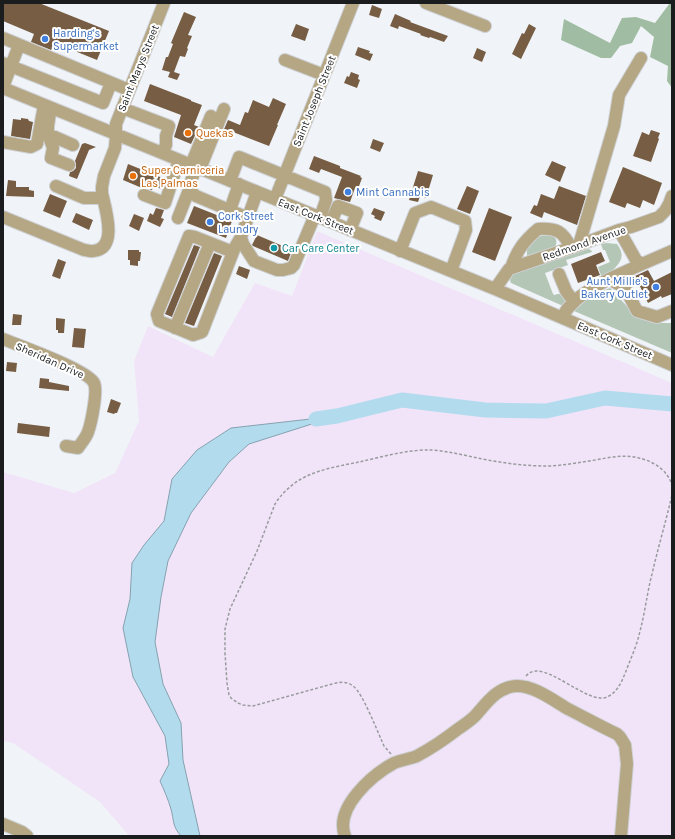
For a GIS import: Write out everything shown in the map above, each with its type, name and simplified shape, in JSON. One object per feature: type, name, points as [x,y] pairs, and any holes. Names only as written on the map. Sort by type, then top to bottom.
[{"type":"street","name":"Saint Marys Street","points":[[3,217],[84,250],[93,252],[101,249],[107,243],[109,232],[102,187],[104,176],[115,148],[116,124],[164,3]]},
{"type":"street","name":"Saint Joseph Street","points":[[275,199],[353,3]]},
{"type":"street","points":[[426,3],[485,26]]},
{"type":"street","points":[[3,38],[129,90]]},
{"type":"street","points":[[3,87],[7,65],[19,45]]},
{"type":"street","points":[[494,289],[511,268],[515,256],[523,243],[538,228],[548,228],[560,232],[575,246],[614,126],[619,95],[641,58]]},
{"type":"street","points":[[285,60],[324,75]]},
{"type":"street","points":[[7,65],[103,103],[111,83]]},
{"type":"street","name":"East Cork Street","points":[[3,87],[116,135],[451,271],[672,365]]},
{"type":"street","points":[[48,107],[48,134],[53,148],[52,158],[69,165]]},
{"type":"street","points":[[3,142],[31,147],[36,144],[48,107]]},
{"type":"street","points":[[122,108],[169,126],[166,136],[166,145],[158,152]]},
{"type":"street","points":[[196,167],[224,109]]},
{"type":"street","points":[[178,218],[189,190],[211,116]]},
{"type":"street","points":[[48,134],[73,145]]},
{"type":"street","points":[[230,210],[239,157],[325,192],[326,200],[322,218],[291,268],[277,270],[254,261],[243,244],[241,237]]},
{"type":"street","points":[[144,195],[165,203],[180,160]]},
{"type":"street","points":[[56,186],[84,198],[103,198]]},
{"type":"street","points":[[189,190],[196,196],[248,218]]},
{"type":"street","points":[[233,252],[189,236],[157,314],[159,321],[192,335],[202,332],[233,252],[241,237],[257,192]]},
{"type":"street","points":[[659,217],[667,207],[672,196]]},
{"type":"street","points":[[325,205],[336,210]]},
{"type":"street","points":[[322,218],[336,210],[338,206],[357,213],[350,230]]},
{"type":"street","points":[[400,251],[415,213],[431,207],[465,221],[466,230],[451,271]]},
{"type":"street","name":"Redmond Avenue","points":[[511,268],[659,217],[672,210]]},
{"type":"street","points":[[619,230],[636,260],[642,264]]},
{"type":"street","points":[[175,328],[210,243]]},
{"type":"street","points":[[563,318],[568,308],[588,290],[672,251]]},
{"type":"street","points":[[559,274],[566,291],[574,302]]},
{"type":"street","points":[[609,279],[625,288],[637,311],[658,317],[672,311]]},
{"type":"street","name":"Sheridan Drive","points":[[3,339],[78,370],[90,378],[94,384],[95,391],[88,433],[72,447]]},
{"type":"street","points":[[345,836],[343,831],[343,822],[348,808],[360,790],[397,762],[416,756],[440,742],[470,720],[490,699],[502,690],[514,686],[523,686],[540,693],[620,737],[625,745],[627,764],[621,836]]},
{"type":"street","points":[[3,824],[22,832],[27,836]]},
{"type":"path","points":[[397,762],[384,746],[359,692],[350,684],[342,682],[332,684],[253,706],[238,703],[229,695],[225,654],[225,629],[228,615],[232,603],[257,551],[278,499],[294,484],[312,474],[383,456],[422,450],[449,452],[500,461],[544,466],[570,464],[605,458],[638,457],[660,467],[669,477],[672,486]]},
{"type":"path","points":[[523,686],[526,676],[538,671],[548,674],[599,698],[609,697],[617,689],[634,653],[651,576],[672,495]]},
{"type":"shaded area","points":[[317,231],[672,383],[672,836],[129,836],[100,802],[13,743],[3,741],[3,472],[74,493],[115,473],[139,421],[134,361],[148,326],[213,357],[255,283],[292,296]]},
{"type":"green space","points":[[670,3],[672,3],[672,88],[667,81],[668,66],[650,57],[654,37],[641,26],[632,43],[620,46],[611,58],[601,58],[561,40],[564,19],[610,43],[622,18],[636,17],[655,23]]},
{"type":"green space","points":[[552,235],[556,241],[554,249],[527,258],[527,247],[533,241],[540,236]]},
{"type":"green space","points":[[601,244],[617,244],[622,255],[619,264],[602,278],[598,267],[610,262]]},
{"type":"green space","points":[[588,249],[592,252],[566,260],[568,265],[545,273],[553,294],[563,295],[565,301],[563,306],[511,283],[510,280],[514,274]]},
{"type":"green space","points":[[610,288],[634,314],[654,323],[672,323],[672,353],[574,311],[592,295]]},
{"type":"water","points":[[337,416],[249,444],[229,462],[191,513],[168,561],[161,597],[155,642],[163,684],[181,723],[183,760],[200,836],[181,836],[175,826],[170,805],[160,781],[169,764],[165,736],[133,677],[123,628],[130,599],[132,563],[144,545],[164,521],[172,479],[197,450],[231,428]]},
{"type":"building","points":[[3,3],[39,3],[109,31],[97,60],[55,43],[51,50],[31,42],[34,34],[3,21]]},
{"type":"building","points":[[372,5],[382,9],[379,18],[369,15]]},
{"type":"building","points":[[184,12],[196,17],[188,35],[192,36],[185,57],[180,56],[174,72],[180,74],[177,80],[168,77],[170,72],[162,70]]},
{"type":"building","points":[[395,14],[411,21],[410,22],[448,36],[444,42],[420,35],[421,34],[399,26],[398,29],[390,26]]},
{"type":"building","points":[[296,24],[309,29],[305,41],[291,36]]},
{"type":"building","points":[[529,24],[536,28],[521,59],[512,54],[522,33],[524,34]]},
{"type":"building","points":[[358,47],[370,51],[369,53],[373,54],[370,61],[355,55]]},
{"type":"building","points":[[477,48],[486,52],[482,62],[473,58]]},
{"type":"building","points":[[351,72],[359,75],[358,79],[360,80],[357,88],[344,83],[347,76],[349,77]]},
{"type":"building","points":[[150,84],[202,105],[194,125],[199,127],[191,144],[174,137],[181,115],[144,101]]},
{"type":"building","points":[[273,98],[286,104],[269,146],[233,132],[231,138],[222,134],[228,120],[240,125],[245,112],[248,113],[253,100],[269,107]]},
{"type":"building","points":[[21,118],[28,119],[29,121],[33,122],[30,139],[11,136],[13,119],[21,120]]},
{"type":"building","points":[[651,130],[660,133],[651,162],[633,156],[642,132],[649,135]]},
{"type":"building","points":[[373,139],[384,143],[380,152],[370,148]]},
{"type":"building","points":[[85,143],[96,147],[89,150],[77,179],[69,176],[70,172],[76,168],[75,161],[82,144]]},
{"type":"building","points":[[314,156],[361,176],[360,177],[362,178],[358,189],[355,188],[350,202],[334,198],[342,177],[321,169],[319,173],[309,169]]},
{"type":"building","points":[[552,161],[566,167],[560,182],[545,175]]},
{"type":"building","points":[[128,164],[165,179],[162,189],[153,186],[152,190],[142,188],[123,180]]},
{"type":"building","points":[[623,167],[662,183],[654,205],[643,200],[640,208],[627,203],[625,208],[609,202]]},
{"type":"building","points":[[418,171],[433,175],[426,198],[420,196],[418,202],[409,200]]},
{"type":"building","points":[[8,180],[16,181],[16,187],[29,187],[29,190],[34,191],[34,197],[6,196]]},
{"type":"building","points":[[467,186],[479,191],[470,214],[457,209]]},
{"type":"building","points":[[559,186],[586,196],[577,225],[544,212],[542,218],[530,213],[534,205],[537,206],[541,194],[554,199]]},
{"type":"building","points":[[50,194],[67,201],[60,218],[43,211]]},
{"type":"building","name":"Cork Street Laundry","points":[[194,206],[232,221],[226,238],[187,223]]},
{"type":"building","points":[[156,208],[164,210],[161,218],[164,219],[160,227],[147,221],[150,213],[153,215]]},
{"type":"building","points":[[374,208],[385,212],[381,221],[374,218],[375,216],[371,214]]},
{"type":"building","points":[[489,208],[512,217],[495,261],[472,252]]},
{"type":"building","points":[[76,213],[93,220],[89,230],[72,222]]},
{"type":"building","points":[[134,214],[144,218],[139,231],[129,226]]},
{"type":"building","name":"Car Care Center","points":[[257,235],[292,250],[288,261],[253,246],[252,245]]},
{"type":"building","points":[[194,245],[200,247],[172,317],[165,314]]},
{"type":"building","points":[[128,250],[139,250],[139,252],[141,252],[138,266],[130,265],[130,260],[128,260]]},
{"type":"building","points":[[601,252],[605,261],[596,265],[600,275],[578,283],[571,264]]},
{"type":"building","points":[[214,253],[222,256],[194,326],[185,323]]},
{"type":"building","points":[[58,259],[66,262],[60,279],[52,276]]},
{"type":"building","points":[[239,266],[250,270],[247,279],[236,274]]},
{"type":"building","name":"Aunt Millie's Bakery Outlet","points":[[648,270],[654,281],[672,272],[672,294],[662,298],[661,296],[648,303],[635,276]]},
{"type":"building","points":[[13,314],[22,315],[21,325],[12,325]]},
{"type":"building","points":[[56,318],[65,319],[64,333],[58,333],[58,330],[56,330]]},
{"type":"building","points":[[74,328],[86,329],[84,348],[72,347]]},
{"type":"building","points":[[7,362],[17,363],[16,372],[6,371]]},
{"type":"building","points":[[40,378],[49,379],[49,382],[69,386],[69,391],[39,388]]},
{"type":"building","points":[[111,399],[121,403],[117,413],[114,414],[107,412]]},
{"type":"building","points":[[18,423],[50,427],[49,437],[17,433]]},
{"type":"waterway","points":[[316,419],[337,416],[402,400],[485,410],[546,411],[605,398],[672,404]]},
{"type":"place","name":"Harding's Supermarket","points":[[45,39]]},
{"type":"place","name":"Quekas","points":[[188,133]]},
{"type":"place","name":"Super Carniceria Las Palmas","points":[[133,176]]},
{"type":"place","name":"Mint Cannabis","points":[[348,192]]},
{"type":"place","name":"Cork Street Laundry","points":[[210,222]]},
{"type":"place","name":"Car Care Center","points":[[274,248]]},
{"type":"place","name":"Aunt Millie's Bakery Outlet","points":[[656,287]]}]
